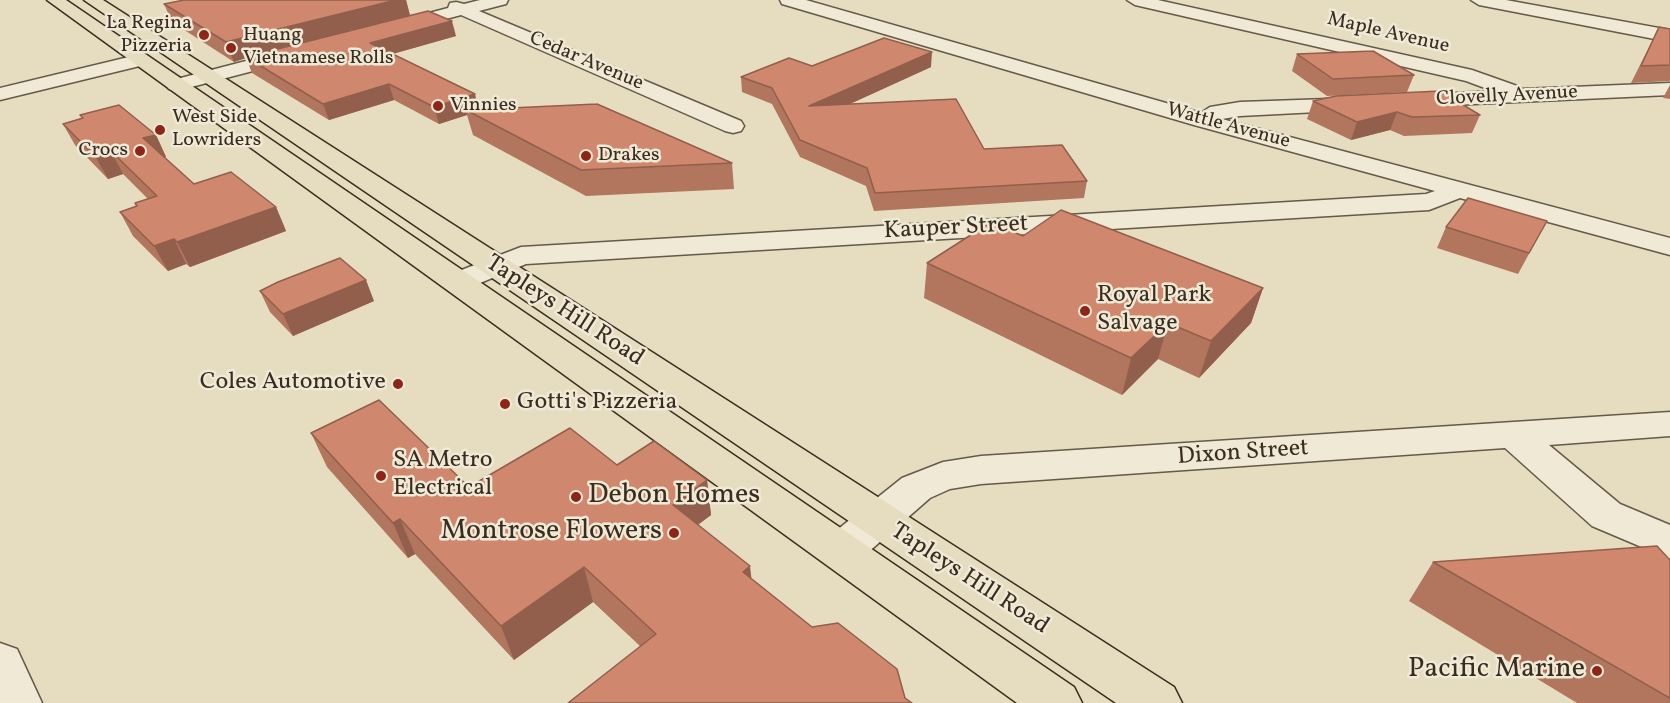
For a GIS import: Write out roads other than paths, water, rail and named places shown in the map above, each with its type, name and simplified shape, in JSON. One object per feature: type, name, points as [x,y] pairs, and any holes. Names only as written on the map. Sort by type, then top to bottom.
[{"type":"main road","name":"Tapleys Hill Road","points":[[55,0],[1057,703]]},
{"type":"main road","name":"Tapleys Hill Road","points":[[92,0],[1157,703]]},
{"type":"street","name":"Cedar Avenue","points":[[439,0],[733,126]]},
{"type":"street","points":[[382,31],[500,0]]},
{"type":"street","name":"Wattle Avenue","points":[[788,0],[1202,120],[1670,247]]},
{"type":"street","name":"Maple Avenue","points":[[1135,0],[1472,76],[1522,96]]},
{"type":"street","points":[[1479,0],[1670,36]]},
{"type":"street","points":[[176,85],[314,49]]},
{"type":"street","points":[[0,94],[141,60]]},
{"type":"street","name":"Clovelly Avenue","points":[[1202,120],[1218,112],[1240,109],[1670,88]]},
{"type":"street","name":"Kauper Street","points":[[458,282],[521,256],[1429,202],[1449,195],[1455,187]]},
{"type":"street","name":"Dixon Street","points":[[842,550],[916,488],[943,476],[971,472],[1670,424]]},
{"type":"street","points":[[1515,436],[1606,515],[1670,543]]},
{"type":"street","points":[[0,664],[17,703]]},
{"type":"place","name":"La Regina Pizzeria","points":[[204,35]]},
{"type":"place","name":"Huang Vietnamese Rolls","points":[[231,48]]},
{"type":"place","name":"Vinnies","points":[[438,106]]},
{"type":"place","name":"West Side Lowriders","points":[[160,130]]},
{"type":"place","name":"Crocs","points":[[140,151]]},
{"type":"place","name":"Drakes","points":[[586,156]]},
{"type":"place","name":"Royal Park Salvage","points":[[1085,311]]},
{"type":"place","name":"Coles Automotive","points":[[398,384]]},
{"type":"place","name":"Gotti's Pizzeria","points":[[505,404]]},
{"type":"place","name":"SA Metro Electrical","points":[[381,476]]},
{"type":"place","name":"Debon Homes","points":[[576,497]]},
{"type":"place","name":"Montrose Flowers","points":[[674,533]]},
{"type":"place","name":"Pacific Marine","points":[[1597,671]]}]
